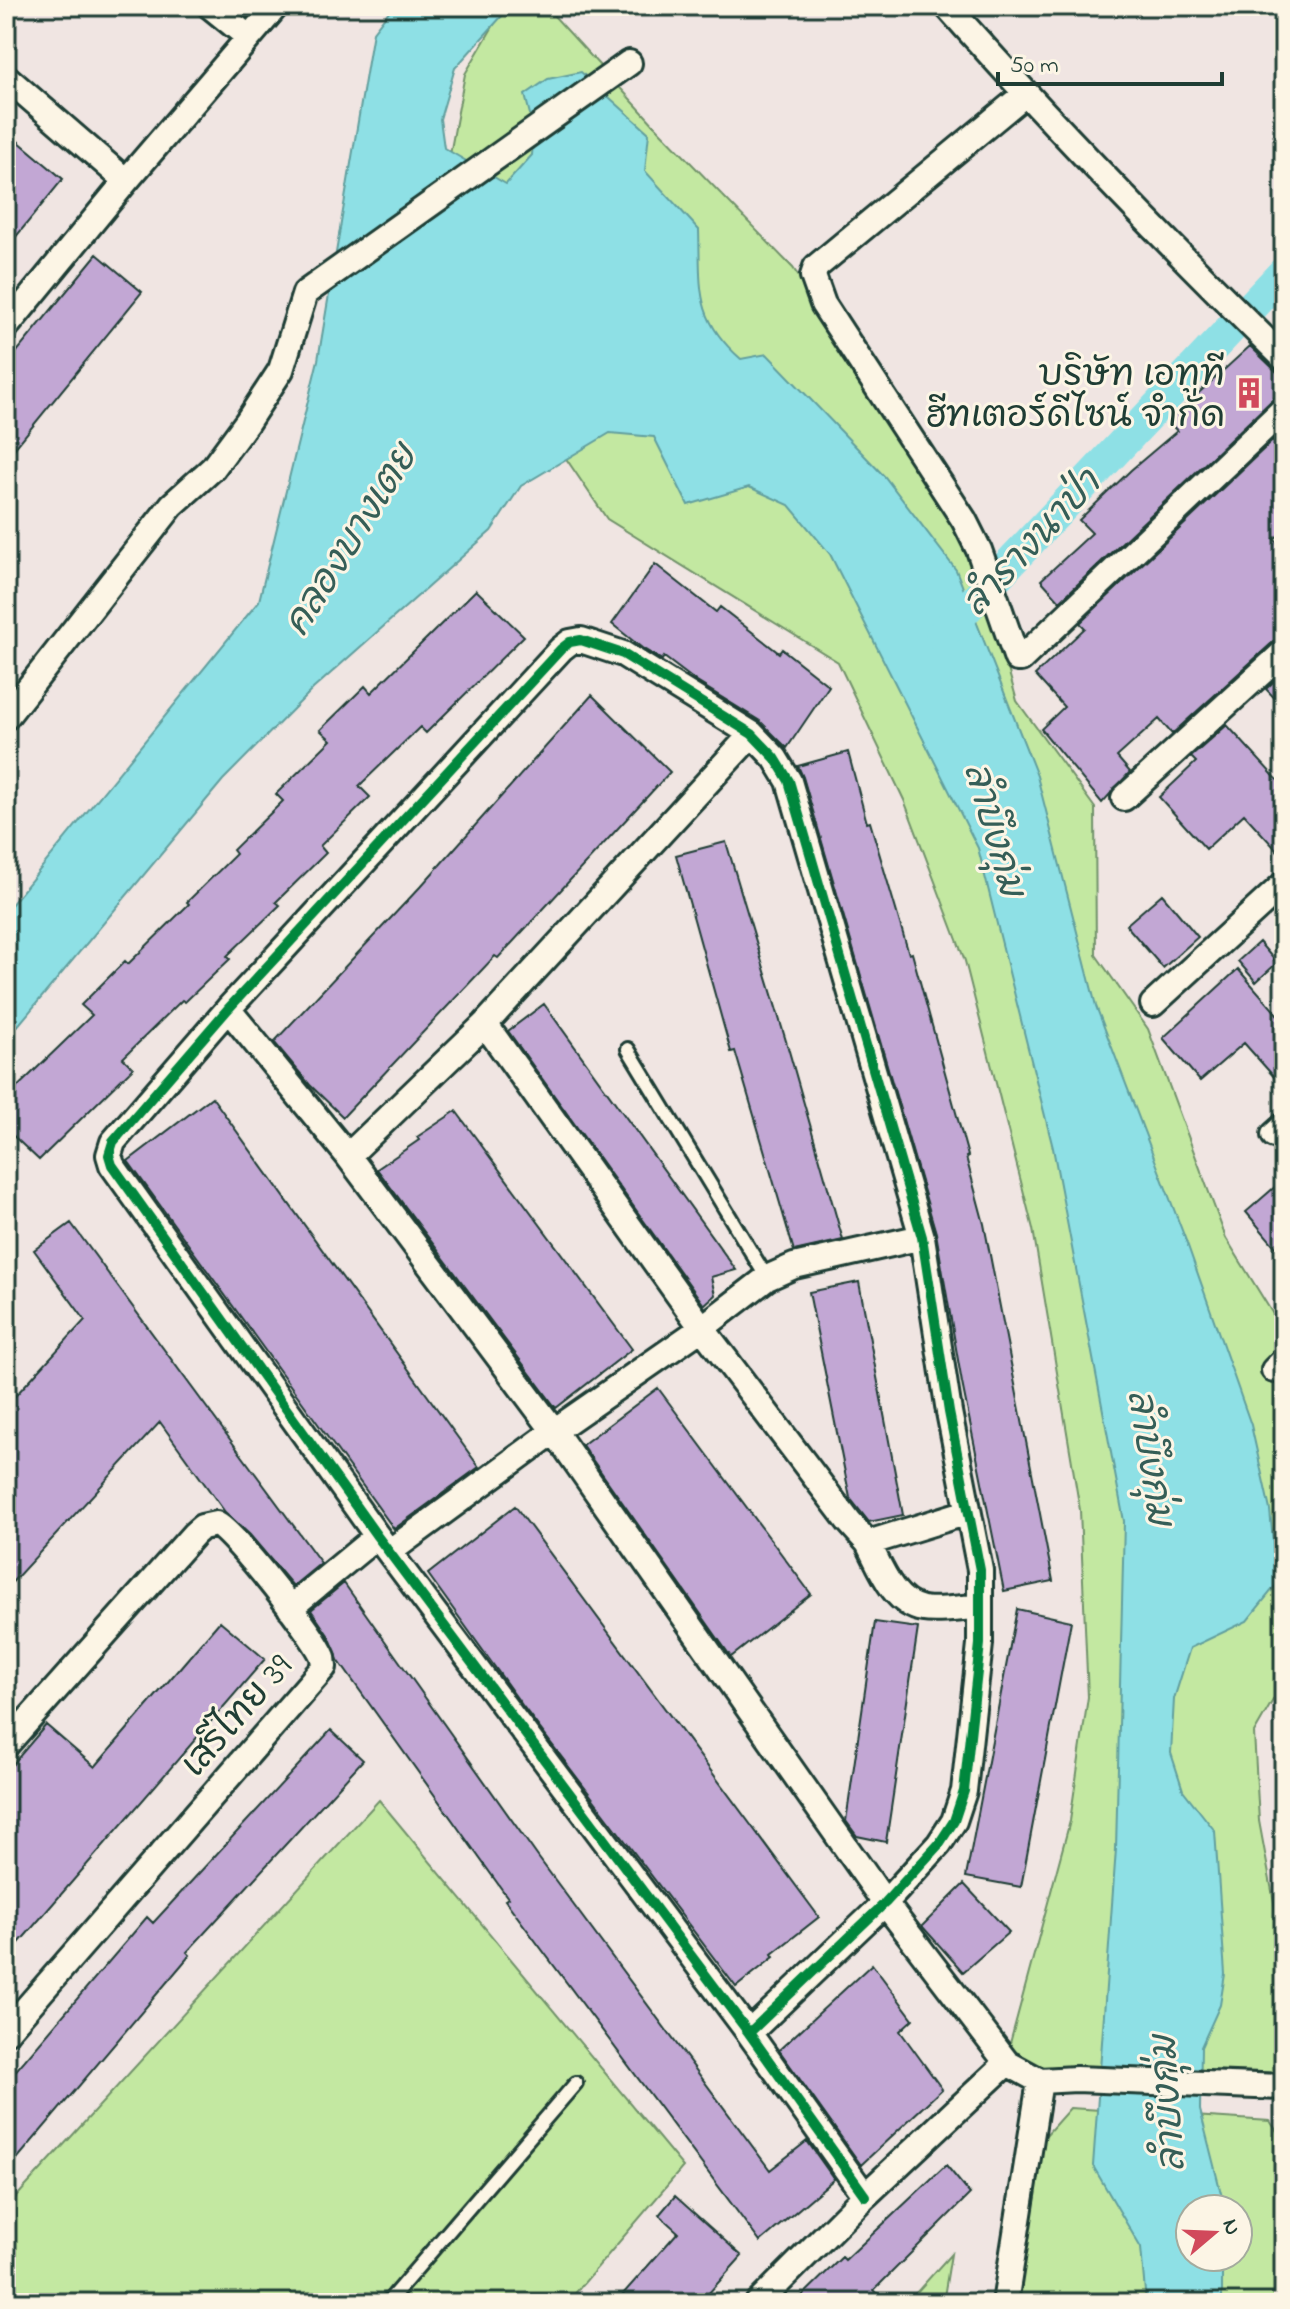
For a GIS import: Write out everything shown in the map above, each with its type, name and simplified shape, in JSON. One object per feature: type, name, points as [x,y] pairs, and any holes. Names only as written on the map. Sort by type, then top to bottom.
[{"type":"street","points":[[210,6],[247,36]]},
{"type":"street","points":[[6,327],[247,36],[276,6]]},
{"type":"street","points":[[947,6],[1025,94],[1172,249],[1284,358]]},
{"type":"street","points":[[6,717],[172,505],[213,468],[247,422],[281,370],[305,293],[623,67]]},
{"type":"street","points":[[6,77],[126,181]]},
{"type":"street","points":[[1025,94],[816,267],[813,276],[823,304],[964,520],[986,569],[1014,656],[1021,659],[1284,409]]},
{"type":"street","points":[[749,2033],[885,1903],[939,1844],[954,1821],[964,1791],[980,1644],[980,1570],[949,1412],[922,1237],[789,781],[775,758],[752,734],[623,654],[588,641],[570,642],[228,1009],[113,1142],[109,1155],[112,1165],[383,1544],[749,2033],[865,2196]]},
{"type":"street","points":[[1124,798],[1284,652]]},
{"type":"street","points":[[348,1156],[485,1024],[752,734]]},
{"type":"street","points":[[1153,1004],[1284,884]]},
{"type":"street","points":[[228,1009],[348,1156],[554,1431],[885,1903],[1007,2063],[1040,2081],[1076,2079],[1273,2087]]},
{"type":"street","points":[[485,1024],[702,1328],[868,1543],[899,1596],[923,1609],[980,1607]]},
{"type":"street","points":[[290,1608],[554,1431],[702,1328],[767,1278],[794,1266],[922,1237]]},
{"type":"street","points":[[868,1543],[968,1512]]},
{"type":"street","name":"เสรีไทย 39","points":[[6,1745],[202,1527],[221,1526],[320,1648],[324,1667],[6,2032]]},
{"type":"street","points":[[758,2303],[865,2196],[1007,2063]]},
{"type":"street","points":[[1005,2303],[1040,2081]]},
{"type":"lane","points":[[628,1049],[767,1278]]},
{"type":"lane","points":[[387,2303],[576,2083]]},
{"type":"green space","points":[[515,6],[545,6],[656,127],[793,268],[971,537],[1017,701],[1095,808],[1096,955],[1148,1029],[1226,1238],[1284,1332],[1284,1681],[1254,1733],[1259,1821],[1284,1956],[1284,2077],[1044,2070],[1009,2047],[1070,1821],[1088,1697],[1080,1510],[1033,1229],[965,961],[904,800],[838,662],[607,519],[517,386],[449,160],[465,74],[502,11]]},
{"type":"green space","points":[[379,1800],[683,2167],[567,2303],[6,2303],[6,2208]]},
{"type":"green space","points":[[1070,2108],[1270,2121],[1284,2142],[1284,2303],[1012,2303],[1037,2145]]},
{"type":"green space","points":[[951,2254],[943,2303],[907,2303]]},
{"type":"water","points":[[393,6],[511,6],[455,68],[440,119],[444,148],[506,184],[532,155],[534,130],[525,95],[548,79],[581,72],[649,133],[645,171],[699,230],[703,301],[715,330],[741,359],[767,354],[885,477],[956,570],[1037,776],[1096,1006],[1188,1246],[1251,1425],[1270,1510],[1277,1584],[1247,1621],[1190,1648],[1174,1699],[1171,1753],[1183,1790],[1215,1831],[1225,1974],[1220,2005],[1201,2047],[1200,2110],[1221,2193],[1174,2193],[1174,2273],[1222,2273],[1222,2303],[1146,2303],[1141,2248],[1093,2166],[1116,1849],[1124,1521],[1053,1148],[978,848],[830,554],[789,505],[749,487],[688,505],[654,437],[610,433],[521,486],[491,531],[313,689],[223,780],[6,1040],[6,911],[259,601],[318,360],[373,32]]},
{"type":"building","points":[[6,131],[63,179],[6,249]]},
{"type":"building","points":[[97,254],[142,292],[6,459],[6,365]]},
{"type":"building","points":[[1250,346],[1284,379],[1284,394],[1274,398],[1060,601],[1041,580],[1092,533],[1079,520],[1177,431],[1168,421]]},
{"type":"building","points":[[1284,430],[1284,531],[1274,539],[1284,551],[1284,637],[1274,641],[1172,734],[1159,719],[1117,757],[1130,772],[1102,803],[1041,729],[1064,707],[1035,675],[1085,628],[1080,623]]},
{"type":"building","points":[[655,564],[716,612],[720,607],[779,653],[782,649],[829,686],[787,748],[760,721],[697,682],[664,657],[662,660],[642,648],[612,624]]},
{"type":"building","points":[[476,590],[524,636],[426,733],[420,727],[359,786],[370,797],[320,846],[326,853],[276,902],[280,905],[227,956],[230,959],[185,1002],[182,1000],[123,1058],[133,1068],[39,1160],[6,1129],[6,1098],[92,1015],[81,1005],[189,904],[187,902],[236,854],[233,850],[283,801],[276,794],[331,740],[320,730],[365,686],[371,693]]},
{"type":"building","points":[[1284,672],[1284,708],[1266,689]]},
{"type":"building","points":[[592,695],[670,772],[498,958],[495,956],[343,1117],[310,1085],[274,1042],[421,886]]},
{"type":"building","points":[[1227,725],[1284,787],[1284,858],[1244,814],[1206,849],[1159,797],[1196,762],[1191,757]]},
{"type":"building","points":[[848,752],[867,823],[870,822],[909,954],[912,953],[968,1156],[1053,1581],[1004,1591],[962,1383],[936,1233],[798,766]]},
{"type":"building","points":[[726,842],[843,1240],[794,1251],[735,1051],[731,1052],[676,855]]},
{"type":"building","points":[[1162,894],[1198,937],[1163,968],[1126,925]]},
{"type":"building","points":[[1259,942],[1277,963],[1256,982],[1238,961]]},
{"type":"building","points":[[1238,969],[1284,1022],[1284,1088],[1244,1043],[1200,1081],[1163,1038]]},
{"type":"building","points":[[544,1004],[736,1270],[711,1277],[715,1295],[704,1305],[508,1031]]},
{"type":"building","points":[[212,1097],[479,1467],[394,1529],[128,1161]]},
{"type":"building","points":[[456,1111],[632,1349],[556,1408],[377,1169]]},
{"type":"building","points":[[1284,1179],[1284,1257],[1246,1212]]},
{"type":"building","points":[[71,1223],[321,1563],[293,1586],[250,1535],[225,1512],[160,1422],[6,1589],[6,1406],[85,1320],[34,1250]]},
{"type":"building","points":[[859,1282],[903,1515],[869,1522],[850,1498],[809,1292]]},
{"type":"building","points":[[658,1388],[811,1594],[731,1657],[582,1445]]},
{"type":"building","points":[[515,1506],[819,1917],[736,1987],[522,1705],[428,1574]]},
{"type":"building","points":[[344,1583],[538,1857],[770,2170],[807,2141],[834,2179],[760,2242],[505,1900],[508,1898],[338,1660],[330,1638],[311,1610]]},
{"type":"building","points":[[1017,1609],[1071,1621],[1021,1887],[966,1877]]},
{"type":"building","points":[[220,1621],[265,1659],[6,1958],[6,1772],[46,1725],[95,1767]]},
{"type":"building","points":[[875,1622],[918,1628],[886,1842],[857,1836],[846,1821]]},
{"type":"building","points":[[331,1730],[363,1760],[187,1952],[190,1955],[6,2172],[6,2082],[147,1917],[153,1923]]},
{"type":"building","points":[[964,1884],[1009,1932],[963,1972],[922,1926]]},
{"type":"building","points":[[872,1964],[913,2019],[900,2031],[942,2089],[861,2165],[779,2050]]},
{"type":"building","points":[[946,2165],[970,2194],[874,2290],[887,2303],[795,2303],[842,2257],[845,2260]]},
{"type":"building","points":[[675,2196],[742,2256],[700,2303],[615,2303],[678,2232],[659,2215]]},
{"type":"waterway","name":"ลำรางนาป่า","points":[[941,636],[1284,272]]},
{"type":"cycle path","points":[[749,2033],[885,1903],[939,1844],[954,1821],[964,1791],[980,1644],[980,1570],[949,1412],[922,1237],[789,781],[775,758],[752,734],[623,654],[581,640],[570,642],[561,649],[228,1009],[113,1142],[109,1155],[112,1165],[377,1536],[749,2033],[865,2196]]},
{"type":"place","name":"บริษัท เอทูที ฮีทเตอร์ดีไซน์ จำกัด","points":[[1249,393]]},
{"type":"water label","name":"คลองบางเตย","points":[[349,539]]},
{"type":"water label","name":"ลำบึงกุ่ม","points":[[996,829]]},
{"type":"water label","name":"ลำบึงกุ่ม","points":[[1152,1457]]},
{"type":"water label","name":"ลำบึงกุ่ม","points":[[1166,2104]]}]
